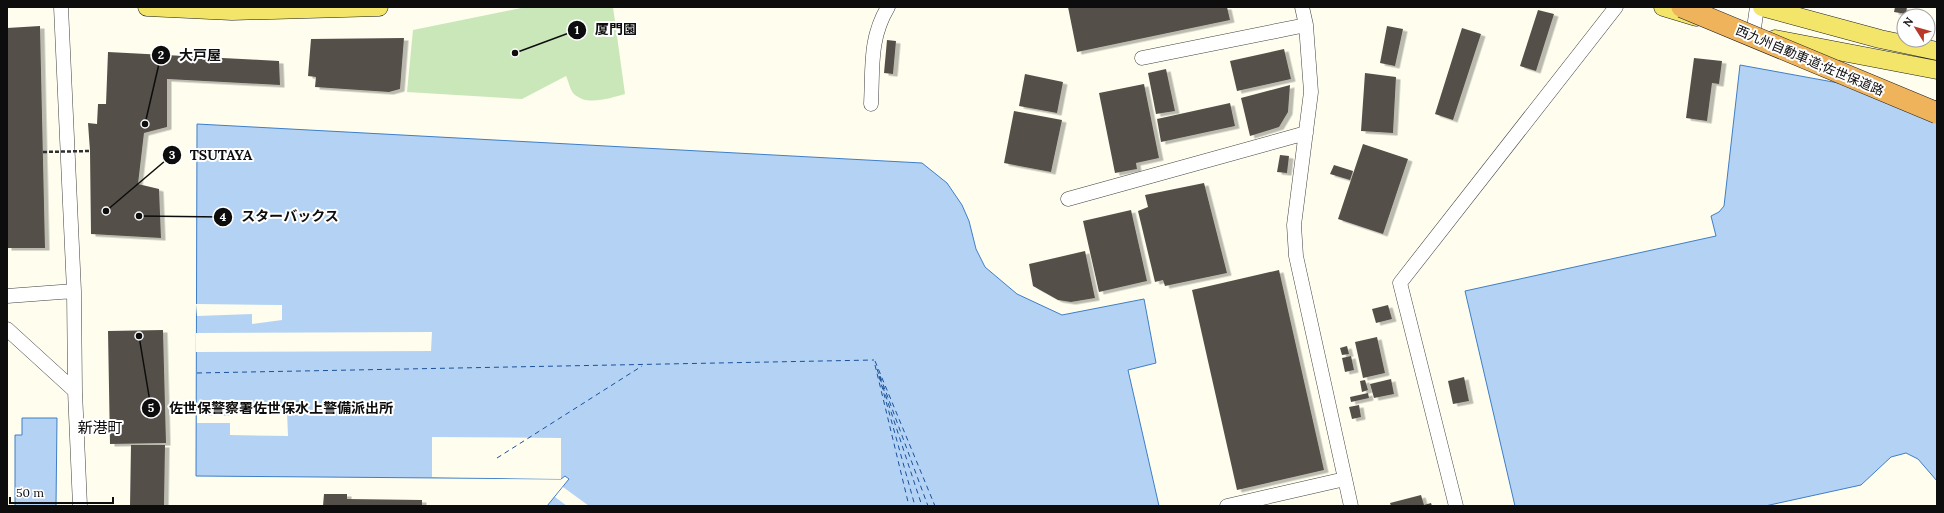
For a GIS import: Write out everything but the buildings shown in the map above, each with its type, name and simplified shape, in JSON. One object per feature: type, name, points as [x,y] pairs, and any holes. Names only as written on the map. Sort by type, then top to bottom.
[{"type":"highway","name":"西九州自動車道;佐世保道路","points":[[1682,7],[1937,113]]},
{"type":"main road","points":[[147,7],[232,11],[379,7]]},
{"type":"main road","points":[[1662,7],[1753,35],[1937,70]]},
{"type":"main road","points":[[1762,7],[1880,39],[1937,51]]},
{"type":"street","points":[[61,7],[74,291],[75,391],[80,506]]},
{"type":"street","points":[[871,104],[874,41],[879,22],[888,7]]},
{"type":"street","points":[[1302,7],[1306,25],[1311,92],[1294,225],[1296,256],[1351,506]]},
{"type":"street","points":[[1456,506],[1400,283],[1616,7]]},
{"type":"street","points":[[1753,35],[1757,7]]},
{"type":"street","points":[[1142,58],[1306,25]]},
{"type":"street","points":[[1068,199],[1306,133]]},
{"type":"street","points":[[7,296],[74,291]]},
{"type":"street","points":[[7,329],[75,391]]},
{"type":"street","points":[[1227,506],[1277,500],[1345,479]]},
{"type":"path","points":[[43,152],[90,151]]},
{"type":"green space","points":[[526,7],[613,7],[625,94],[612,98],[591,101],[584,100],[573,93],[566,76],[522,99],[407,92],[413,30]]},
{"type":"water","points":[[1740,65],[1937,101],[1937,481],[1918,459],[1906,453],[1891,457],[1861,485],[1765,506],[1515,506],[1465,291],[1716,236],[1711,216],[1719,212],[1724,206]]},
{"type":"water","points":[[197,124],[922,163],[947,183],[962,205],[969,221],[976,249],[985,267],[1017,294],[1062,315],[1144,299],[1156,363],[1128,370],[1159,506],[547,506],[569,479],[565,476],[561,479],[196,476]]},
{"type":"water","points":[[22,418],[57,418],[56,506],[15,506],[15,435],[22,435]]},
{"type":"pier","points":[[196,304],[282,305],[282,320],[252,324],[252,314],[197,316]]},
{"type":"pier","points":[[432,332],[431,351],[196,352],[196,333]]},
{"type":"pier","points":[[230,410],[287,411],[288,436],[230,435],[230,423],[197,423],[197,415],[230,416]]},
{"type":"pier","points":[[432,437],[561,438],[561,479],[432,477]]},
{"type":"pier","points":[[563,487],[589,506],[567,506],[555,497]]},
{"type":"ferry route","points":[[197,373],[874,360]]},
{"type":"ferry route","points":[[875,361],[935,506]]},
{"type":"ferry route","points":[[875,365],[909,506]]},
{"type":"ferry route","points":[[497,458],[642,366]]},
{"type":"ferry route","points":[[877,369],[922,506]]},
{"type":"ferry route","points":[[879,376],[915,506]]},
{"type":"ferry route","points":[[880,376],[928,506]]},
{"type":"place","name":"厦門園","points":[[515,53]]},
{"type":"place","name":"大戸屋","points":[[145,124]]},
{"type":"place","name":"TSUTAYA","points":[[106,211]]},
{"type":"place","name":"スターバックス","points":[[139,216]]},
{"type":"place","name":"佐世保警察署佐世保水上警備派出所","points":[[139,336]]},
{"type":"district","name":"新港町","points":[[100,428]]}]
